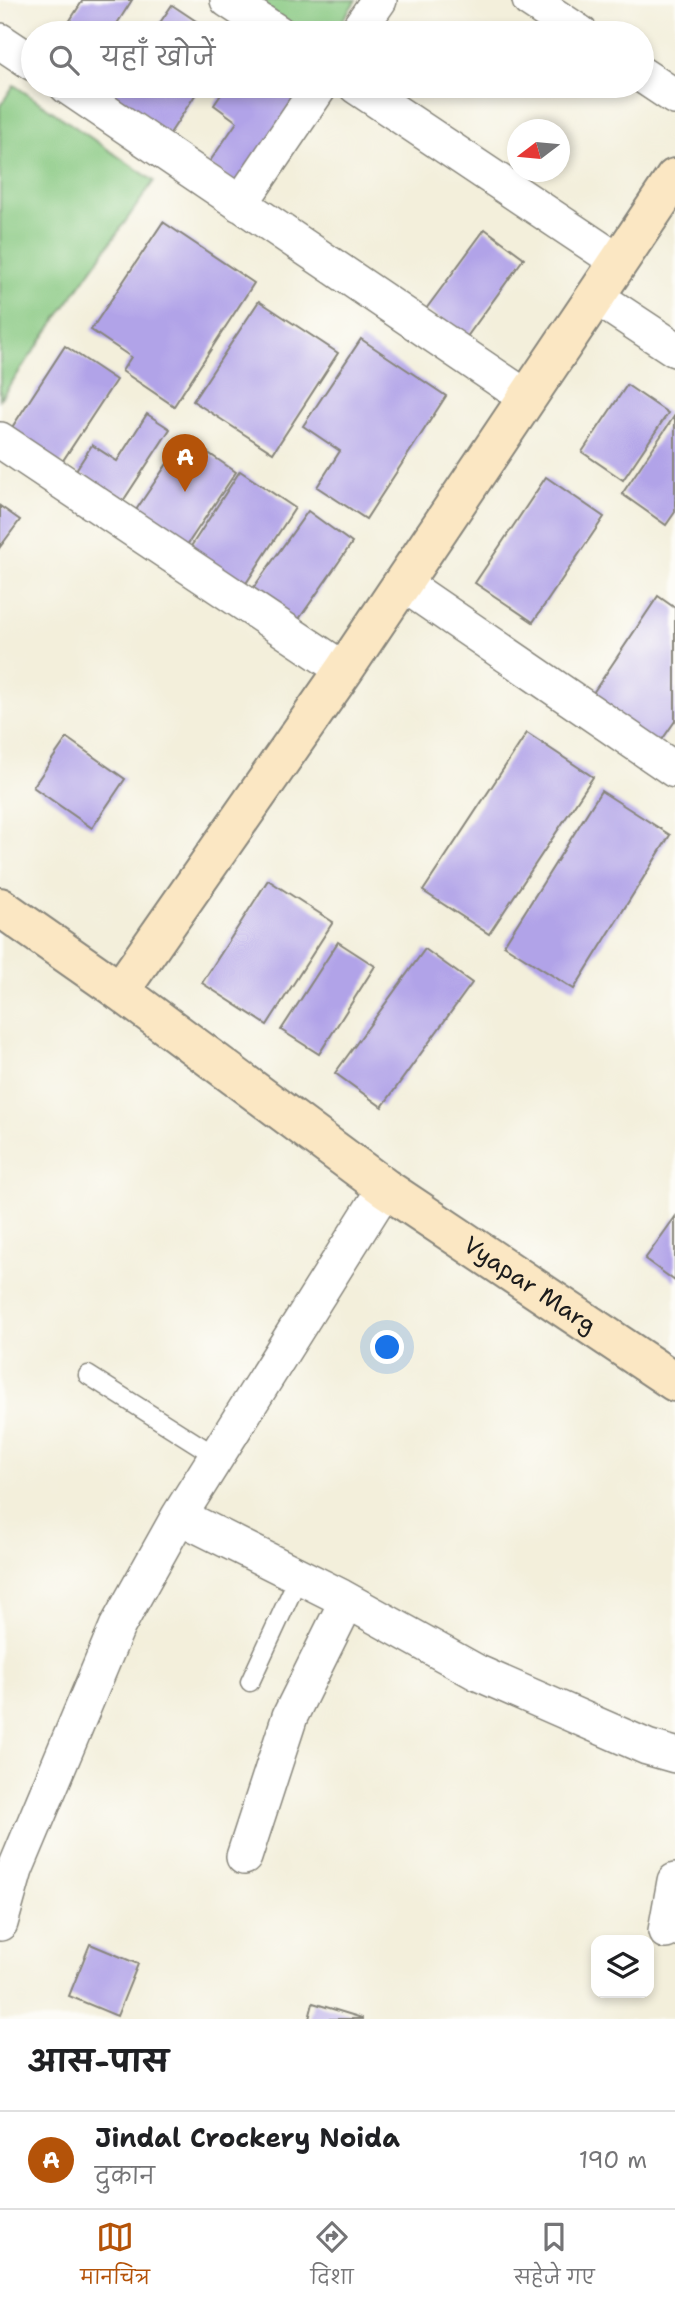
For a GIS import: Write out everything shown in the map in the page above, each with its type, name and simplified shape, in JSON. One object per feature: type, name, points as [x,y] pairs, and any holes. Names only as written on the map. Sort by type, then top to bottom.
[{"type":"street","points":[[228,0],[260,21]]},
{"type":"street","points":[[364,21],[379,0]]},
{"type":"street","points":[[530,0],[562,21]]},
{"type":"street","points":[[0,41],[21,55]]},
{"type":"street","points":[[654,83],[675,97]]},
{"type":"street","points":[[84,98],[527,397]]},
{"type":"street","points":[[240,204],[312,98]]},
{"type":"street","points":[[374,98],[619,262]]},
{"type":"street","points":[[120,991],[344,670],[675,178]]},
{"type":"street","points":[[595,296],[675,349]]},
{"type":"street","points":[[0,440],[344,670]]},
{"type":"street","points":[[402,583],[675,770]]},
{"type":"street","name":"Vyapar Marg","points":[[0,907],[120,991],[385,1188],[675,1382]]},
{"type":"street","points":[[0,1923],[8,1867],[117,1626],[216,1456],[385,1188]]},
{"type":"street","points":[[179,1517],[347,1601],[478,1673],[647,1747],[675,1755]]},
{"type":"street","points":[[243,1857],[289,1716],[347,1601]]},
{"type":"street","points":[[666,1931],[675,1881]]},
{"type":"lane","points":[[88,1375],[216,1456]]},
{"type":"lane","points":[[250,1682],[299,1576]]},
{"type":"green space","points":[[254,0],[356,0],[342,21],[285,21]]},
{"type":"green space","points":[[14,85],[21,90],[21,98],[33,98],[154,181],[0,399],[0,106]]},
{"type":"building","points":[[83,0],[132,0],[119,21],[70,21]]},
{"type":"building","points":[[172,5],[196,21],[161,21]]},
{"type":"building","points":[[110,98],[193,98],[163,144],[105,105]]},
{"type":"building","points":[[219,98],[305,98],[243,189],[208,164],[237,122],[214,105]]},
{"type":"building","points":[[163,222],[254,283],[174,406],[122,371],[131,357],[91,330]]},
{"type":"building","points":[[485,229],[524,258],[466,338],[426,309]]},
{"type":"building","points":[[259,301],[338,353],[273,453],[193,401]]},
{"type":"building","points":[[361,339],[446,396],[366,519],[317,487],[340,451],[303,426]]},
{"type":"building","points":[[65,346],[116,380],[60,465],[9,432]]},
{"type":"building","points":[[627,385],[668,413],[623,480],[582,452]]},
{"type":"building","points":[[147,414],[170,429],[123,501],[76,470],[92,445],[117,461]]},
{"type":"building","points":[[675,415],[675,512],[666,525],[622,494]]},
{"type":"building","points":[[185,437],[236,472],[185,548],[134,513]]},
{"type":"building","points":[[240,471],[295,508],[243,588],[188,551]]},
{"type":"building","points":[[546,477],[604,517],[533,622],[475,583]]},
{"type":"building","points":[[0,506],[20,520],[0,547]]},
{"type":"building","points":[[308,511],[352,543],[294,626],[249,594]]},
{"type":"building","points":[[658,596],[675,608],[675,721],[657,747],[589,699]]},
{"type":"building","points":[[527,733],[593,777],[489,934],[423,891]]},
{"type":"building","points":[[67,738],[125,779],[92,828],[33,787]]},
{"type":"building","points":[[601,791],[670,835],[574,989],[504,945]]},
{"type":"building","points":[[268,880],[333,922],[267,1025],[202,983]]},
{"type":"building","points":[[338,942],[375,966],[319,1054],[281,1030]]},
{"type":"building","points":[[425,949],[472,983],[382,1107],[335,1073]]},
{"type":"building","points":[[675,1217],[675,1281],[645,1259]]},
{"type":"building","points":[[90,1944],[138,1964],[117,2016],[69,1996]]},
{"type":"building","points":[[313,2003],[362,2018],[362,2019],[309,2019]]},
{"type":"place","name":"Jindal Crockery Noida","points":[[185,492]]}]
